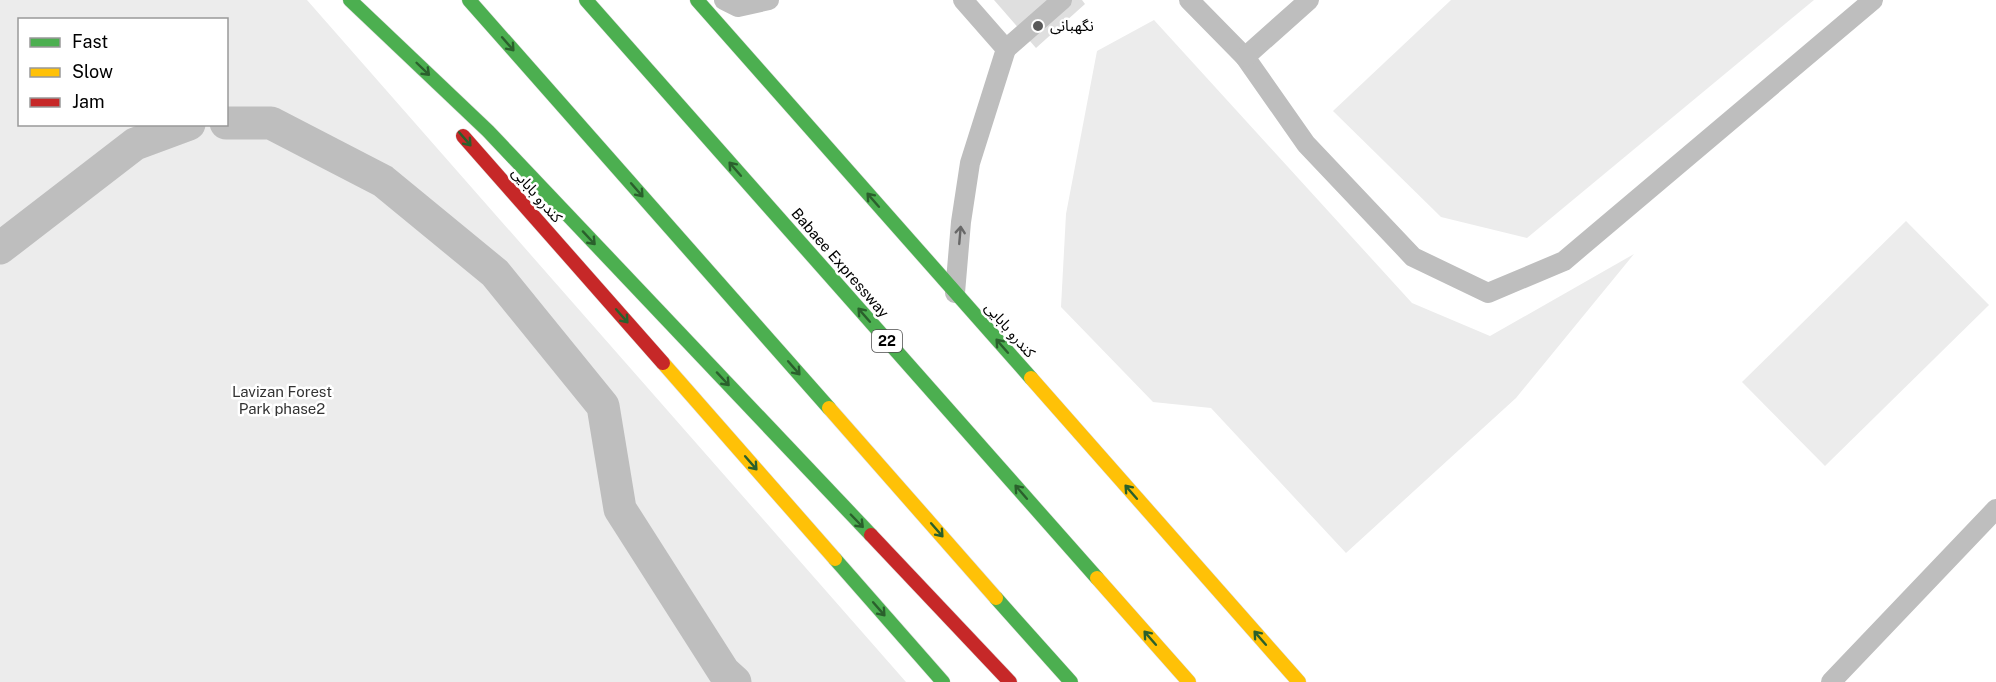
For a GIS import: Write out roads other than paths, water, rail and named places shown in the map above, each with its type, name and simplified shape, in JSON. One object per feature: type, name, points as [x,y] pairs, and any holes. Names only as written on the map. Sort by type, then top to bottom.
[{"type":"main road","points":[[343,0],[414,81]]},
{"type":"main road","points":[[350,0],[488,131],[1010,682]]},
{"type":"main road","points":[[469,0],[1071,682]]},
{"type":"main road","name":"Babaee Expressway","points":[[586,0],[1189,682]]},
{"type":"main road","name":"کندرو بابایی","points":[[696,0],[1299,682]]},
{"type":"main road","name":"کندرو بابایی","points":[[454,126],[943,682]]},
{"type":"street","points":[[228,123],[271,123],[383,181],[495,273],[603,406],[620,508],[724,672],[735,682]]},
{"type":"street","points":[[0,248],[135,144],[184,126]]},
{"type":"lane","points":[[724,0],[738,7],[769,0]]},
{"type":"lane","points":[[963,0],[1006,49]]},
{"type":"lane","points":[[956,293],[961,222],[970,163],[1006,49],[1062,0]]},
{"type":"lane","points":[[1189,0],[1245,57],[1306,144],[1413,258],[1488,293],[1564,261],[1874,0]]},
{"type":"lane","points":[[1245,57],[1309,0]]},
{"type":"lane","points":[[1831,682],[1996,509]]},
{"type":"place","name":"نگهبانی","points":[[1038,26]]},
{"type":"park label","name":"Lavizan Forest Park phase2","points":[[282,400]]}]
